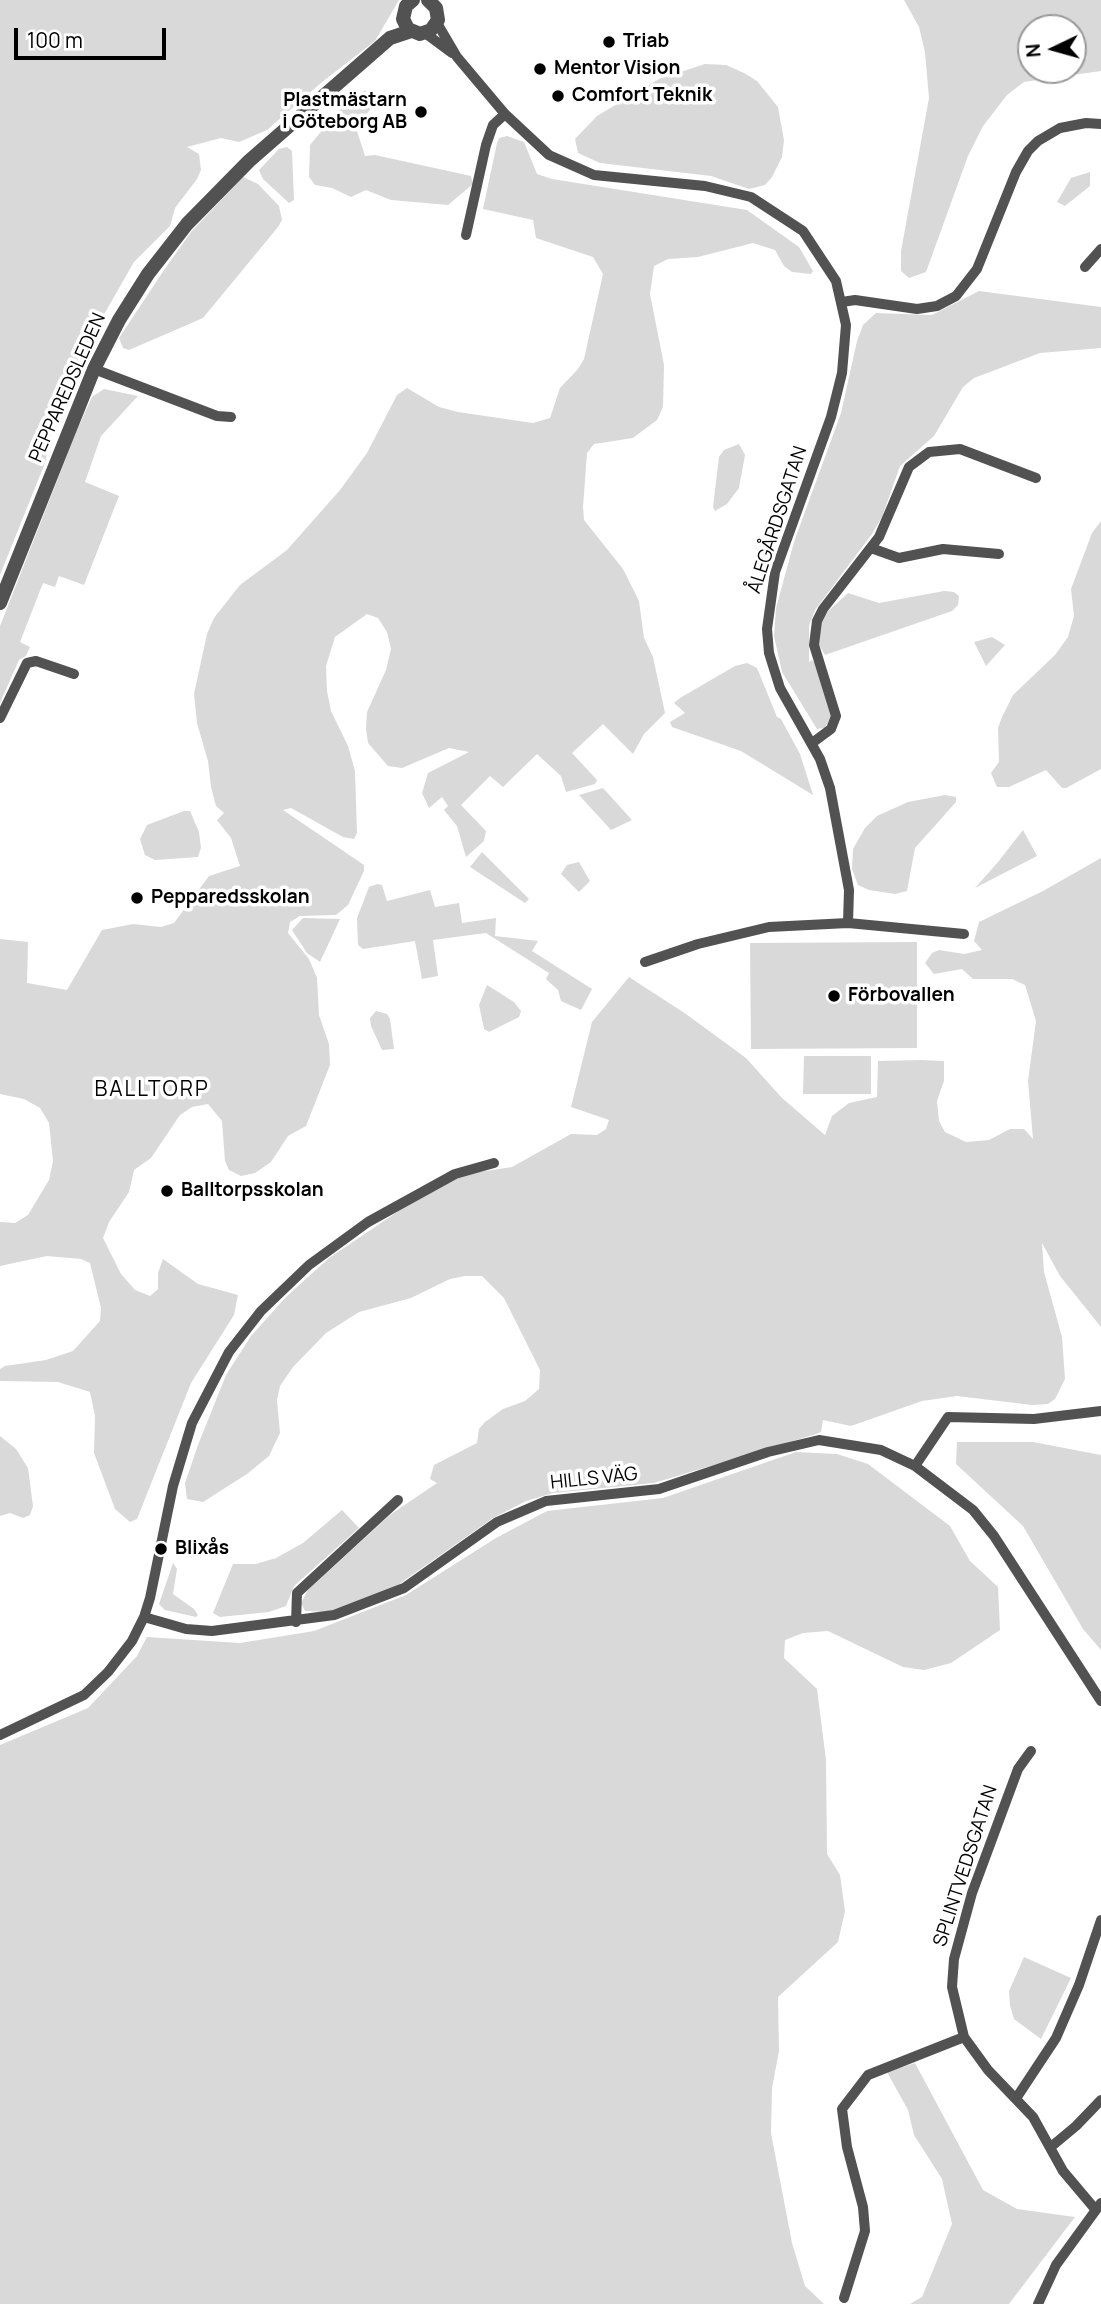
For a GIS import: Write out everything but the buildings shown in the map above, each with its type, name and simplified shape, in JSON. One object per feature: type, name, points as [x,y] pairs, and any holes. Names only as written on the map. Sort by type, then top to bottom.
[{"type":"street","name":"PEPPAREDSLEDEN","points":[[0,603],[94,369],[131,299],[187,224],[240,169],[390,38],[406,6],[413,0]]},
{"type":"street","points":[[428,0],[438,18]]},
{"type":"street","name":"PEPPAREDSLEDEN","points":[[390,38],[418,32],[438,18],[444,0]]},
{"type":"street","points":[[402,16],[418,32]]},
{"type":"street","name":"ÅLEGÅRDSGATAN","points":[[438,18],[457,57],[505,114],[549,155],[585,172],[705,186],[751,197],[789,219],[812,241],[830,268],[842,302],[847,340],[842,373],[831,416],[775,572],[767,617],[769,653],[780,688],[826,773],[837,816],[849,890],[848,923]]},
{"type":"street","name":"ÅLEGÅRDSGATAN","points":[[418,32],[457,57]]},
{"type":"street","points":[[466,235],[486,145],[493,125],[505,114]]},
{"type":"street","points":[[842,302],[855,300],[917,309],[937,306],[956,296],[977,269],[1016,172],[1028,151],[1038,141],[1060,128],[1086,123],[1101,124]]},
{"type":"street","points":[[1085,267],[1101,248]]},
{"type":"street","points":[[94,369],[217,416],[231,417]]},
{"type":"street","points":[[812,743],[831,729],[836,716],[814,645],[817,621],[883,531],[904,473],[929,452],[953,448],[970,450],[1036,478]]},
{"type":"street","points":[[871,548],[899,558],[943,549],[999,554]]},
{"type":"street","points":[[0,718],[27,663],[36,662],[74,674]]},
{"type":"street","points":[[645,962],[698,944],[759,928],[848,923],[964,934]]},
{"type":"street","points":[[0,1735],[84,1695],[122,1656],[144,1617],[173,1486],[192,1423],[218,1372],[245,1331],[309,1265],[368,1222],[455,1174],[494,1163]]},
{"type":"street","points":[[915,1466],[948,1417],[1034,1419],[1101,1411]]},
{"type":"street","name":"HILLS VÄG","points":[[144,1617],[186,1629],[212,1631],[296,1622],[348,1611],[404,1588],[497,1522],[546,1501],[659,1489],[768,1452],[819,1440],[881,1450],[915,1466],[973,1510],[994,1536],[1101,1702]]},
{"type":"street","points":[[296,1622],[297,1593],[398,1500]]},
{"type":"street","name":"SPLINTVEDSGATAN","points":[[1031,1751],[1018,1769],[959,1933],[952,1987],[964,2037],[988,2070],[1017,2097],[1052,2146],[1063,2171],[1098,2206]]},
{"type":"street","points":[[1017,2097],[1056,2038],[1079,1985],[1101,1920]]},
{"type":"street","points":[[844,2298],[865,2231],[863,2207],[847,2147],[842,2109],[868,2075],[964,2037]]},
{"type":"street","points":[[1052,2146],[1101,2100]]},
{"type":"street","points":[[1038,2304],[1056,2265],[1098,2206]]},
{"type":"shaded area","points":[[0,0],[399,0],[375,41],[267,130],[239,142],[221,138],[187,147],[199,154],[201,170],[175,208],[170,226],[134,262],[60,394],[45,463],[0,575]]},
{"type":"shaded area","points":[[904,0],[1101,0],[1101,71],[1087,73],[1087,14],[1017,14],[1017,84],[1021,84],[1007,95],[983,126],[968,156],[926,272],[909,278],[901,271],[901,251],[929,98],[925,52],[919,27]]},
{"type":"shaded area","points":[[705,64],[726,65],[744,73],[757,81],[778,107],[784,140],[782,157],[765,185],[749,189],[711,176],[600,163],[578,153],[575,139],[597,116],[659,79]]},
{"type":"shaded area","points":[[365,90],[375,103],[356,128],[365,156],[375,155],[471,176],[473,184],[448,205],[391,200],[366,190],[351,197],[332,188],[315,185],[309,177],[310,145],[348,99]]},
{"type":"shaded area","points":[[507,136],[524,142],[537,174],[552,179],[747,210],[799,247],[813,271],[811,274],[792,272],[784,266],[775,250],[753,243],[698,257],[668,259],[654,266],[650,294],[664,365],[663,407],[657,420],[633,438],[594,444],[587,453],[583,507],[584,520],[623,569],[639,601],[644,638],[653,657],[665,713],[644,734],[633,754],[603,724],[572,753],[597,780],[595,784],[566,792],[561,776],[537,754],[503,787],[490,776],[461,805],[486,831],[484,841],[466,857],[457,826],[444,810],[448,806],[442,797],[429,808],[422,793],[428,773],[469,752],[449,748],[402,768],[388,766],[368,743],[366,729],[367,712],[386,670],[391,649],[387,632],[378,618],[367,614],[335,637],[326,666],[327,691],[331,711],[348,746],[355,771],[357,833],[354,839],[343,837],[291,808],[283,810],[364,865],[364,871],[348,905],[336,915],[300,916],[290,922],[288,933],[309,959],[317,978],[319,1015],[329,1044],[330,1065],[306,1126],[288,1136],[271,1162],[255,1173],[241,1176],[229,1170],[225,1161],[222,1121],[208,1104],[192,1107],[180,1115],[151,1158],[134,1170],[129,1192],[109,1222],[103,1238],[121,1274],[135,1290],[150,1296],[158,1289],[158,1273],[163,1259],[198,1284],[238,1295],[234,1315],[191,1383],[137,1519],[130,1522],[115,1509],[94,1453],[95,1416],[90,1392],[58,1382],[0,1381],[0,1369],[5,1366],[46,1360],[73,1351],[100,1321],[101,1308],[90,1263],[81,1259],[47,1256],[0,1266],[0,1222],[15,1223],[28,1215],[49,1180],[53,1161],[49,1123],[40,1108],[24,1099],[0,1094],[0,939],[28,942],[27,983],[67,990],[102,930],[133,924],[161,927],[174,923],[209,876],[240,866],[231,838],[217,820],[224,813],[216,806],[208,761],[197,723],[194,694],[207,634],[214,618],[240,585],[287,550],[340,490],[367,453],[397,395],[407,388],[439,407],[458,412],[533,423],[550,418],[560,388],[584,359],[603,274],[593,257],[536,238],[533,220],[483,209],[497,143],[499,138]]},
{"type":"shaded area","points":[[287,147],[292,151],[294,200],[289,203],[263,179],[259,170],[279,149]]},
{"type":"shaded area","points":[[1090,172],[1090,186],[1065,206],[1057,202],[1071,178]]},
{"type":"shaded area","points":[[243,177],[258,184],[279,206],[282,220],[278,227],[203,318],[129,350],[123,348],[119,338],[164,270],[191,232]]},
{"type":"shaded area","points":[[979,291],[1101,307],[1101,348],[1040,353],[974,378],[963,387],[934,436],[900,466],[882,517],[815,610],[809,626],[809,662],[812,660],[815,663],[832,714],[825,728],[817,729],[782,672],[774,636],[776,608],[794,542],[841,413],[857,341],[863,325],[876,313],[932,315]]},
{"type":"shaded area","points":[[104,389],[138,396],[101,436],[85,482],[119,496],[84,585],[59,576],[55,587],[43,583],[20,642],[30,647],[26,656],[19,660],[0,703],[0,626],[77,430],[92,397]]},
{"type":"shaded area","points":[[739,444],[745,455],[739,488],[727,504],[715,511],[713,507],[719,457],[724,450]]},
{"type":"shaded area","points":[[1101,521],[1101,769],[1066,788],[1062,788],[1046,770],[1009,787],[997,787],[991,773],[999,762],[998,728],[1002,717],[1013,695],[1055,655],[1068,637],[1074,616],[1071,589],[1092,533]]},
{"type":"shaded area","points":[[944,591],[954,592],[959,596],[958,605],[952,611],[825,655],[819,645],[820,626],[825,614],[848,593],[879,603]]},
{"type":"shaded area","points":[[992,637],[1005,645],[986,666],[974,642]]},
{"type":"shaded area","points":[[747,663],[757,668],[777,717],[781,719],[800,754],[813,795],[741,751],[672,727],[670,722],[685,713],[674,703],[735,666]]},
{"type":"shaded area","points":[[603,788],[632,820],[611,830],[579,795]]},
{"type":"shaded area","points":[[945,795],[956,797],[956,802],[915,848],[907,891],[895,894],[869,890],[858,885],[852,869],[853,849],[865,828],[877,816],[908,802]]},
{"type":"shaded area","points":[[190,811],[199,832],[201,848],[198,857],[155,860],[145,855],[140,839],[147,825]]},
{"type":"shaded area","points":[[1023,830],[1037,856],[975,888],[998,862]]},
{"type":"shaded area","points":[[482,852],[529,899],[525,903],[470,867]]},
{"type":"shaded area","points":[[1101,858],[1101,1327],[1060,1276],[1042,1243],[1044,1272],[1062,1337],[1065,1379],[1055,1399],[1048,1404],[1032,1405],[957,1396],[922,1401],[851,1426],[823,1420],[821,1432],[816,1434],[654,1483],[553,1493],[526,1501],[493,1518],[395,1587],[327,1612],[305,1611],[301,1603],[308,1590],[390,1515],[437,1483],[430,1479],[434,1465],[477,1443],[479,1429],[485,1422],[503,1409],[525,1401],[539,1389],[540,1370],[504,1298],[482,1276],[465,1276],[450,1279],[411,1298],[359,1312],[326,1333],[293,1367],[280,1386],[277,1400],[280,1433],[269,1456],[247,1474],[203,1502],[187,1499],[185,1483],[226,1375],[251,1336],[286,1297],[329,1258],[418,1198],[460,1175],[512,1167],[571,1134],[597,1135],[606,1129],[609,1120],[571,1107],[592,1022],[629,977],[746,1058],[782,1098],[825,1135],[832,1116],[849,1103],[877,1097],[878,1061],[921,1060],[944,1061],[944,1081],[937,1101],[939,1121],[945,1132],[966,1142],[989,1140],[1010,1129],[1024,1129],[1033,1139],[1028,1081],[1036,1021],[1025,985],[1012,979],[973,979],[962,969],[934,974],[925,963],[932,953],[939,950],[964,954],[982,950],[974,941],[979,922],[1043,891]]},
{"type":"shaded area","points":[[579,862],[590,881],[579,892],[561,874],[567,865]]},
{"type":"shaded area","points":[[382,885],[387,901],[430,890],[435,907],[459,903],[462,923],[496,918],[495,936],[538,941],[532,951],[592,989],[581,1010],[561,1001],[558,990],[546,979],[549,973],[486,933],[433,940],[438,976],[422,979],[415,941],[363,949],[358,945],[357,918],[369,887]]},
{"type":"shaded area","points":[[303,918],[340,919],[320,962],[307,953],[292,930]]},
{"type":"shaded area","name":"Förbovallen","points":[[917,942],[917,1048],[751,1049],[750,943]]},
{"type":"shaded area","points":[[487,985],[514,1002],[521,1011],[519,1017],[489,1032],[484,1029],[479,1005]]},
{"type":"shaded area","points":[[376,1011],[387,1014],[390,1019],[394,1049],[382,1050],[371,1026],[370,1018]]},
{"type":"shaded area","points":[[804,1056],[871,1056],[871,1094],[803,1094]]},
{"type":"shaded area","points":[[0,1436],[16,1449],[28,1468],[33,1506],[30,1515],[23,1518],[10,1513],[0,1516]]},
{"type":"shaded area","points":[[957,1442],[1033,1442],[1101,1455],[1101,1650],[1083,1629],[1023,1526],[956,1464]]},
{"type":"shaded area","points":[[796,1452],[837,1454],[868,1464],[950,1526],[970,1561],[998,1587],[1000,1630],[951,1663],[924,1670],[903,1667],[828,1631],[803,1633],[785,1640],[784,1658],[817,1689],[826,1760],[827,1854],[840,1875],[845,1911],[838,1942],[778,1997],[779,2051],[772,2088],[771,2133],[792,2243],[805,2286],[824,2304],[0,2304],[0,1745],[88,1708],[137,1656],[147,1637],[240,1643],[314,1631],[406,1595],[496,1538],[547,1511],[663,1498]]},
{"type":"shaded area","points":[[342,1510],[359,1528],[294,1586],[286,1606],[269,1612],[220,1617],[213,1613],[233,1564],[256,1564],[276,1558],[303,1543]]},
{"type":"shaded area","points":[[173,1563],[177,1569],[173,1594],[194,1609],[198,1615],[196,1617],[165,1610],[159,1604]]},
{"type":"shaded area","points":[[1024,1957],[1071,1978],[1041,2039],[1014,2019],[1010,2006],[1009,1991]]},
{"type":"shaded area","points":[[915,2063],[983,2190],[1017,2209],[1075,2217],[1009,2304],[910,2304],[922,2297],[952,2224],[942,2179],[914,2135],[908,2110],[887,2072]]},
{"type":"place","name":"Triab","points":[[609,42]]},
{"type":"place","name":"Mentor Vision","points":[[540,69]]},
{"type":"place","name":"Comfort Teknik","points":[[558,96]]},
{"type":"place","name":"Plastmästarn i Göteborg AB","points":[[421,112]]},
{"type":"place","name":"Pepparedsskolan","points":[[137,898]]},
{"type":"place","name":"Förbovallen","points":[[834,996]]},
{"type":"place","name":"Balltorpsskolan","points":[[167,1191]]},
{"type":"place","name":"Blixås","points":[[161,1549]]},
{"type":"district","name":"BALLTORP","points":[[152,1090]]}]
